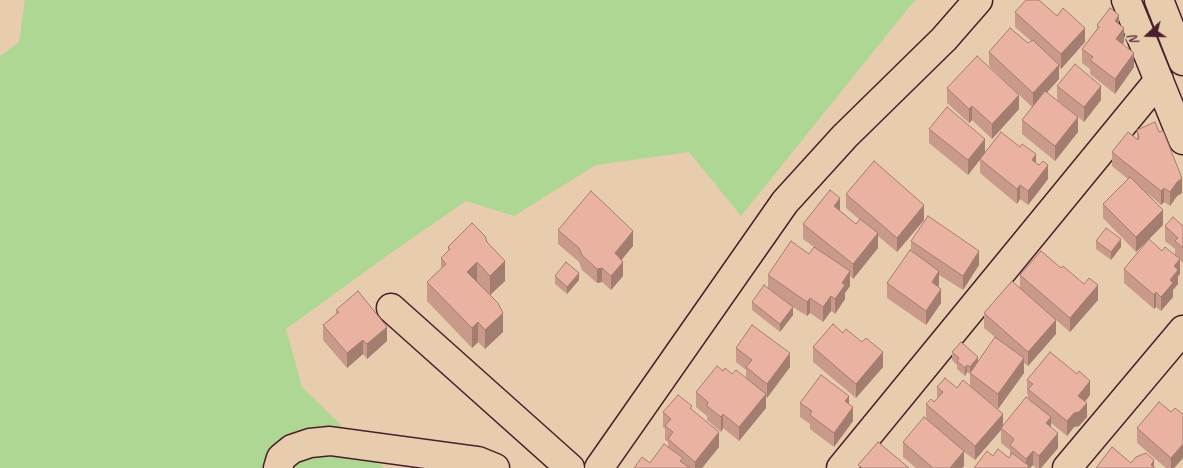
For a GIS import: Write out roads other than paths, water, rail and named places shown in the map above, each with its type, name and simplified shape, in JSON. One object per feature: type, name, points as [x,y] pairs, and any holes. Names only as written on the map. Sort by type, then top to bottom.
[{"type":"street","points":[[599,468],[785,202],[845,136],[944,39],[978,0]]},
{"type":"street","points":[[1126,0],[1183,140]]},
{"type":"street","points":[[1160,0],[1183,61]]},
{"type":"street","points":[[841,468],[1159,80]]},
{"type":"street","points":[[391,308],[570,468]]},
{"type":"street","points":[[1067,468],[1183,330]]},
{"type":"street","points":[[278,468],[281,458],[292,449],[310,443],[330,441],[478,461],[496,468]]}]
